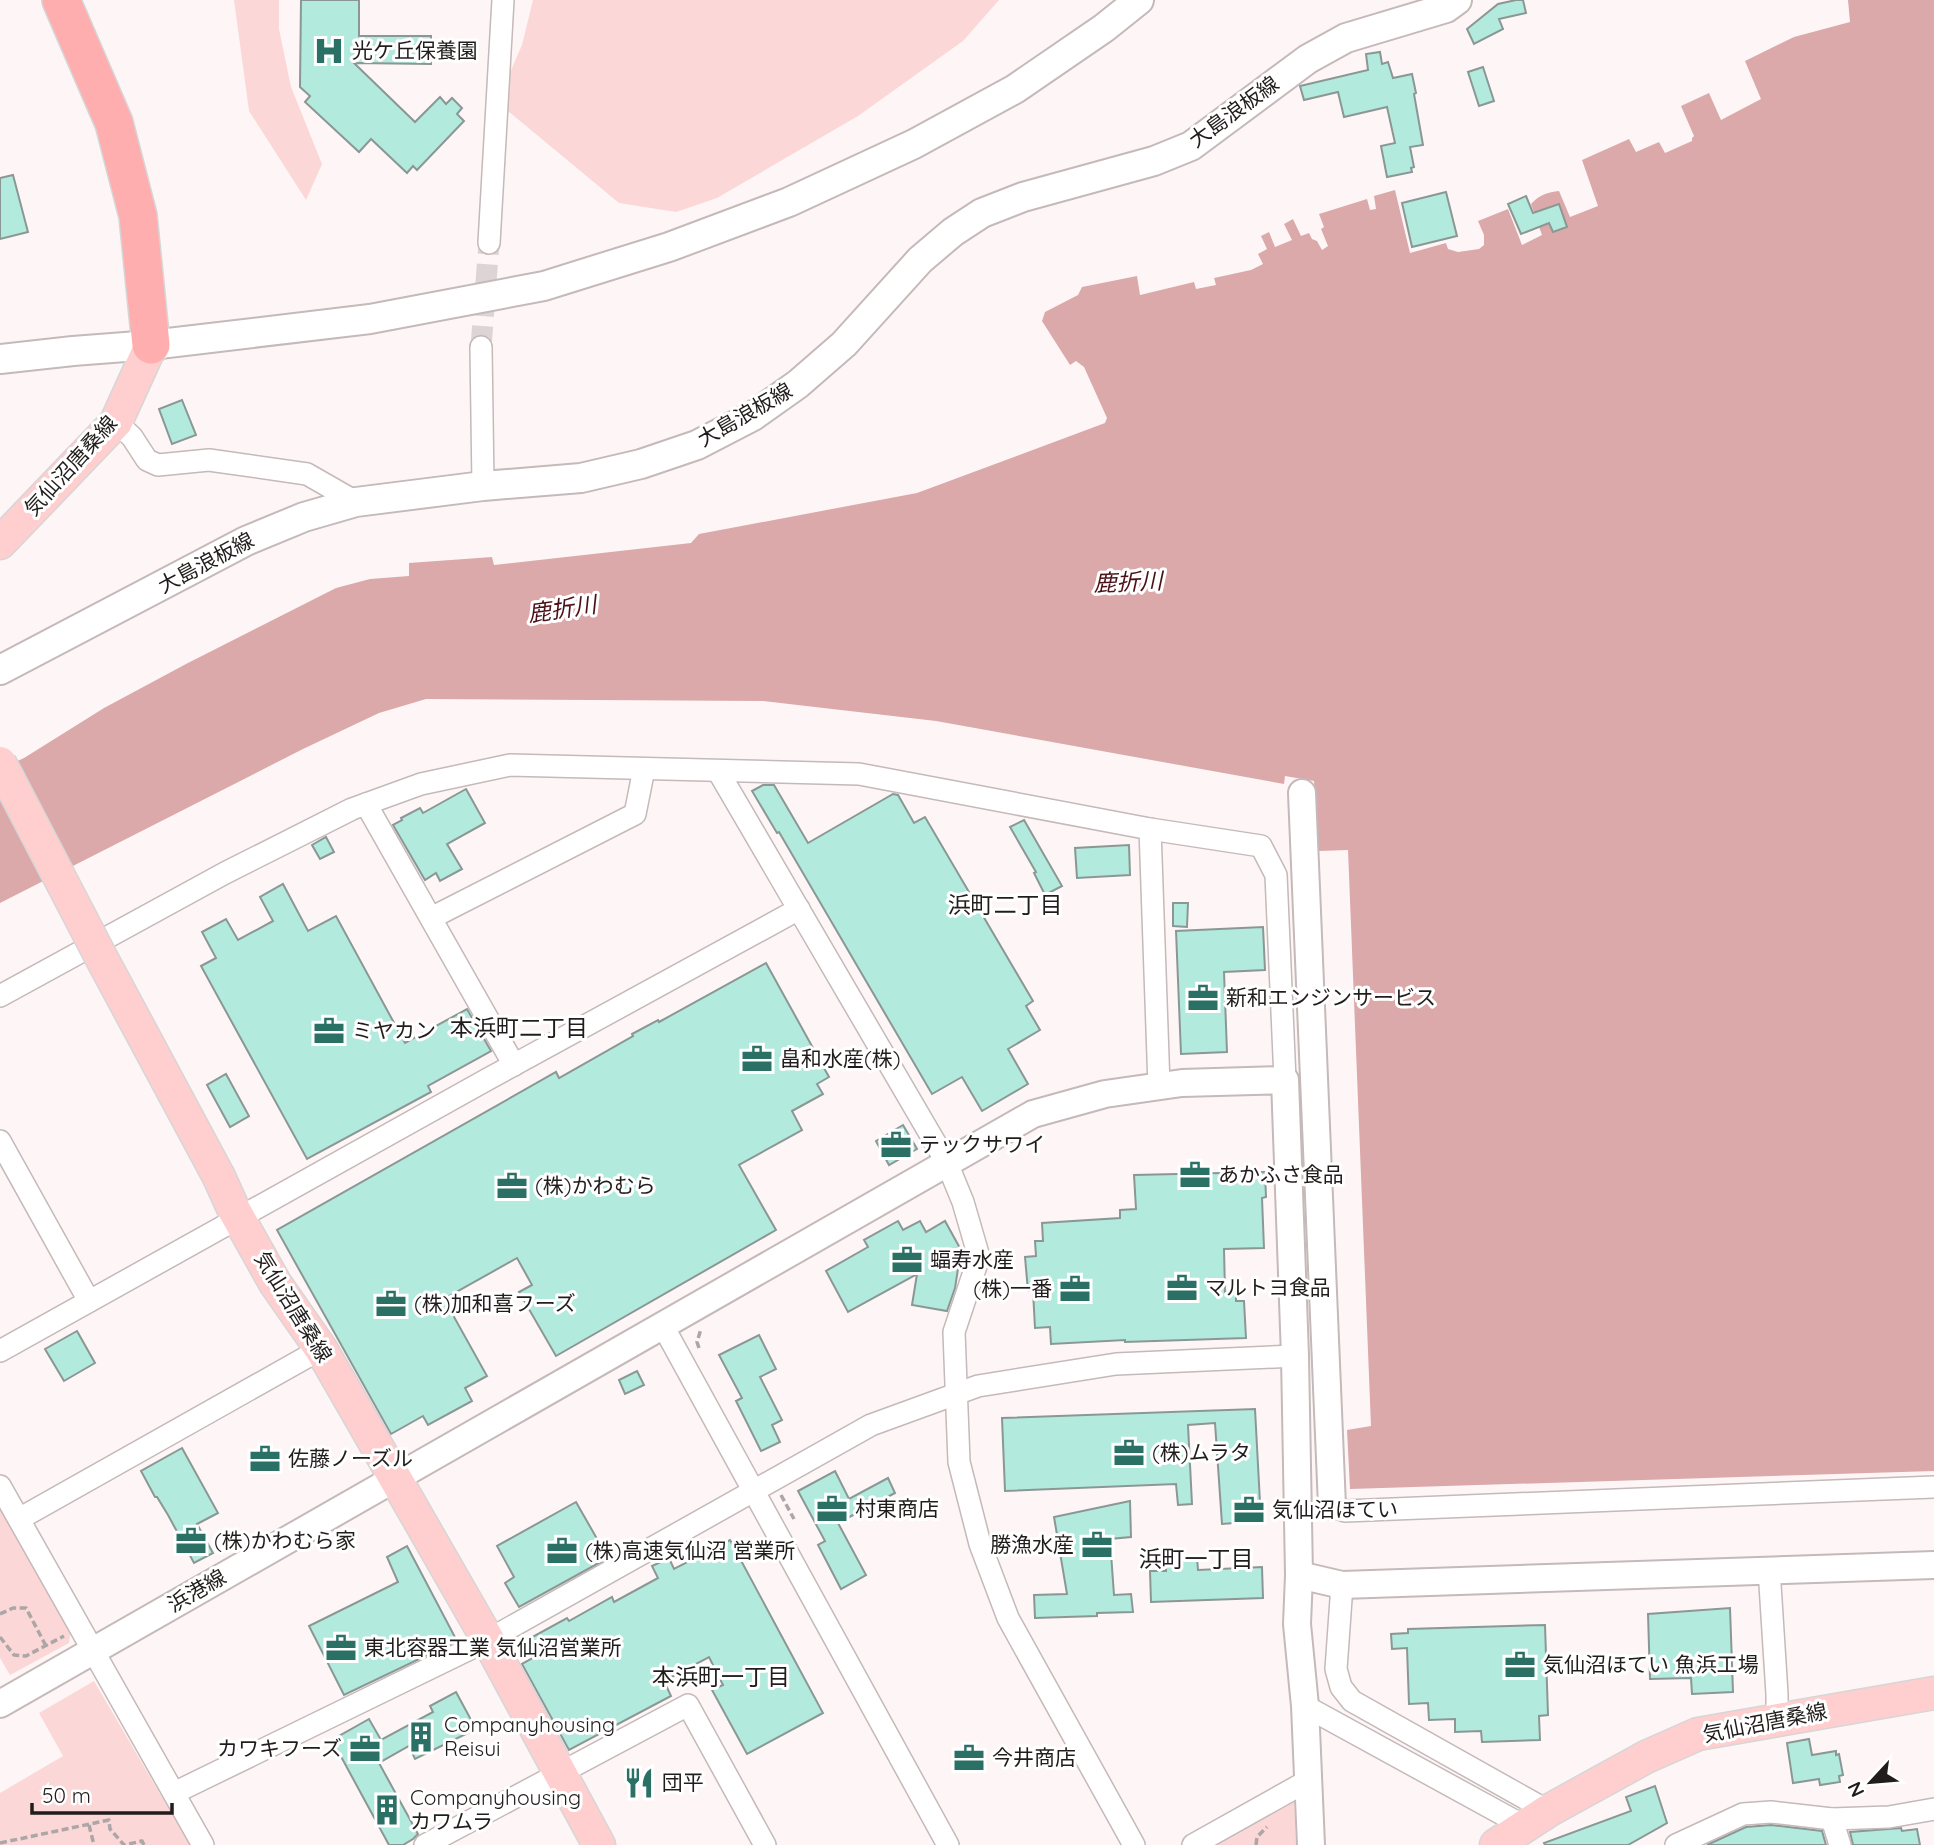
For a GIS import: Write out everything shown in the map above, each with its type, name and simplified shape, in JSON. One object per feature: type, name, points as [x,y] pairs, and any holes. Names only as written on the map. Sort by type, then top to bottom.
[{"type":"highway","points":[[61,0],[114,123],[138,216],[151,345]]},
{"type":"main road","points":[[0,359],[151,345],[370,319],[544,286],[669,247],[789,202],[914,145],[1015,89],[1104,28],[1139,0]]},
{"type":"main road","name":"大島浪板線","points":[[0,670],[246,541],[304,517],[356,502],[483,486],[581,478],[640,464],[697,445],[753,416],[799,384],[844,344],[920,260],[953,232],[982,213],[1023,197],[1154,161],[1191,146],[1299,65],[1346,38],[1446,8],[1457,0]]},
{"type":"main road","name":"気仙沼唐桑線","points":[[0,543],[116,422],[151,345]]},
{"type":"main road","name":"気仙沼唐桑線","points":[[0,763],[239,1218],[275,1283],[321,1349],[395,1477],[488,1640],[599,1845]]},
{"type":"main road","name":"気仙沼唐桑線","points":[[1496,1845],[1536,1819],[1646,1757],[1698,1734],[1934,1693]]},
{"type":"street","points":[[489,243],[503,0]]},
{"type":"street","points":[[481,347],[483,486]]},
{"type":"street","points":[[116,422],[131,437],[147,460],[158,465],[209,460],[307,474],[356,502]]},
{"type":"street","points":[[0,996],[225,873],[352,809],[421,784],[510,765],[859,774],[1261,846],[1276,875],[1296,1356],[1299,1575],[1297,1624],[1305,1706],[1311,1845]]},
{"type":"street","points":[[431,918],[635,814],[644,769]]},
{"type":"street","points":[[718,771],[947,1163],[963,1202],[979,1257],[954,1332],[959,1462],[980,1544],[1008,1618],[1134,1845]]},
{"type":"street","points":[[1301,793],[1332,1506],[1345,1511],[1934,1487]]},
{"type":"street","points":[[366,804],[514,1065]]},
{"type":"street","points":[[1150,828],[1159,1086]]},
{"type":"street","points":[[0,1351],[799,909]]},
{"type":"street","name":"浜港線","points":[[0,1704],[1033,1114],[1105,1094],[1159,1086],[1285,1080]]},
{"type":"street","points":[[0,1141],[89,1301]]},
{"type":"street","points":[[663,1326],[947,1845]]},
{"type":"street","points":[[19,1519],[321,1349]]},
{"type":"street","points":[[174,1793],[488,1640],[872,1425],[978,1386],[1116,1364],[1296,1356]]},
{"type":"street","points":[[0,1486],[203,1845]]},
{"type":"street","points":[[1299,1575],[1342,1585],[1934,1565]]},
{"type":"street","points":[[1769,1569],[1777,1721]]},
{"type":"street","points":[[1342,1585],[1336,1669],[1341,1688],[1353,1702],[1536,1819]]},
{"type":"street","points":[[425,1845],[688,1705],[765,1845]]},
{"type":"street","points":[[1305,1706],[1536,1819]]},
{"type":"street","points":[[1194,1845],[1309,1780]]},
{"type":"street","points":[[1676,1845],[1743,1814],[1771,1812],[1832,1819],[1889,1817],[1934,1809]]},
{"type":"street","points":[[1832,1819],[1840,1845]]},
{"type":"path","points":[[701,1354],[697,1342],[704,1323]]},
{"type":"path","points":[[0,1614],[13,1608],[26,1608],[46,1646]]},
{"type":"path","points":[[0,1637],[14,1655],[26,1656],[72,1632]]},
{"type":"path","points":[[0,1843],[109,1820],[110,1829],[124,1845],[142,1841],[144,1845]]},
{"type":"path","points":[[89,1825],[94,1845]]},
{"type":"shaded area","points":[[234,0],[279,0],[279,29],[291,87],[322,164],[306,200],[249,111]]},
{"type":"shaded area","points":[[533,0],[999,0],[963,41],[858,116],[717,198],[676,212],[619,203],[497,102],[522,45]]},
{"type":"shaded area","points":[[0,1504],[71,1629],[69,1643],[10,1675],[0,1658]]},
{"type":"shaded area","points":[[94,1681],[190,1845],[0,1845],[0,1793],[63,1756],[39,1713]]},
{"type":"shaded area","points":[[1284,1799],[1294,1802],[1296,1845],[1204,1845]]},
{"type":"water","name":"鹿折川","points":[[1848,0],[1934,0],[1934,1471],[1350,1489],[1347,1430],[1371,1426],[1348,850],[1319,851],[1314,781],[1285,776],[1284,784],[936,721],[763,701],[426,699],[379,713],[303,749],[0,903],[0,769],[24,758],[104,708],[336,588],[370,579],[409,576],[409,563],[492,557],[494,565],[691,543],[699,534],[917,493],[1105,423],[1107,418],[1084,367],[1076,361],[1070,365],[1042,321],[1045,312],[1078,295],[1082,287],[1137,276],[1140,295],[1194,282],[1196,289],[1216,285],[1214,278],[1251,270],[1263,264],[1258,254],[1267,249],[1261,236],[1269,232],[1275,247],[1292,240],[1284,224],[1293,219],[1301,236],[1309,233],[1322,250],[1328,246],[1321,229],[1324,227],[1319,214],[1367,199],[1370,210],[1376,209],[1374,196],[1395,190],[1410,253],[1446,243],[1448,249],[1458,252],[1479,249],[1484,245],[1484,235],[1478,221],[1508,209],[1522,245],[1542,235],[1531,204],[1540,196],[1559,191],[1570,217],[1598,206],[1582,160],[1629,139],[1636,152],[1659,142],[1665,153],[1692,141],[1694,136],[1681,106],[1709,93],[1721,120],[1761,99],[1745,61],[1794,37],[1850,22]]},
{"type":"building","points":[[301,0],[359,0],[359,36],[431,36],[431,64],[354,63],[415,122],[440,97],[446,104],[452,98],[462,108],[457,114],[464,121],[417,170],[413,166],[407,173],[371,139],[359,152],[305,102],[310,96],[300,87]]},
{"type":"building","points":[[1523,0],[1526,13],[1499,19],[1503,29],[1474,44],[1467,29],[1498,4]]},
{"type":"building","points":[[1380,52],[1382,64],[1388,62],[1393,78],[1412,74],[1423,145],[1410,147],[1414,167],[1411,168],[1412,172],[1387,177],[1381,146],[1395,143],[1387,107],[1344,117],[1338,92],[1304,100],[1300,86],[1368,70],[1366,54]]},
{"type":"building","points":[[1483,67],[1494,101],[1479,106],[1468,72]]},
{"type":"building","points":[[13,175],[28,232],[0,239],[0,178]]},
{"type":"building","points":[[1446,192],[1457,236],[1412,247],[1402,203]]},
{"type":"building","points":[[1526,196],[1533,213],[1559,204],[1567,227],[1553,232],[1549,223],[1521,234],[1508,204]]},
{"type":"building","points":[[182,400],[196,435],[172,444],[159,409]]},
{"type":"building","points":[[763,785],[774,785],[808,843],[893,794],[898,795],[914,823],[925,817],[1033,1001],[1026,1006],[1040,1030],[1008,1049],[1028,1084],[982,1111],[962,1077],[932,1094],[779,832],[777,833],[752,791]]},
{"type":"building","points":[[466,789],[485,823],[447,844],[462,869],[440,881],[436,873],[425,880],[393,825],[420,808],[423,813]]},
{"type":"building","points":[[1024,820],[1062,886],[1045,895],[1034,873],[1036,872],[1010,827]]},
{"type":"building","points":[[326,837],[334,852],[320,859],[312,845]]},
{"type":"building","points":[[1129,845],[1130,875],[1077,878],[1075,848]]},
{"type":"building","points":[[283,884],[308,931],[336,916],[405,1043],[467,1009],[491,1051],[428,1086],[431,1092],[307,1159],[201,966],[216,958],[202,932],[226,919],[238,940],[273,921],[260,897]]},
{"type":"building","points":[[1173,903],[1188,903],[1187,927],[1173,926]]},
{"type":"building","points":[[1263,927],[1265,970],[1224,972],[1227,1052],[1181,1054],[1176,931]]},
{"type":"building","points":[[766,963],[829,1077],[817,1084],[823,1094],[792,1111],[802,1130],[739,1165],[776,1230],[556,1356],[519,1292],[532,1285],[517,1258],[444,1299],[487,1376],[465,1388],[472,1401],[428,1425],[423,1416],[391,1434],[277,1230],[556,1072],[559,1078],[633,1036],[632,1034]]},
{"type":"building","points":[[226,1074],[249,1116],[230,1127],[207,1085]]},
{"type":"building","points":[[903,1125],[917,1149],[889,1165],[876,1141]]},
{"type":"building","points":[[1265,1172],[1266,1197],[1262,1198],[1264,1248],[1224,1249],[1225,1292],[1236,1291],[1236,1301],[1244,1301],[1246,1338],[1051,1344],[1050,1327],[1035,1328],[1033,1291],[1028,1291],[1025,1257],[1036,1256],[1035,1241],[1043,1241],[1042,1223],[1120,1218],[1120,1210],[1136,1209],[1134,1175]]},
{"type":"building","points":[[898,1221],[903,1230],[920,1221],[926,1232],[945,1221],[961,1250],[955,1288],[947,1311],[912,1305],[917,1274],[848,1312],[826,1271],[868,1247],[864,1240]]},
{"type":"building","points":[[77,1331],[95,1363],[64,1381],[45,1349]]},
{"type":"building","points":[[759,1335],[776,1369],[760,1377],[782,1420],[772,1425],[780,1442],[761,1451],[736,1401],[742,1398],[719,1355]]},
{"type":"building","points":[[637,1371],[644,1385],[625,1394],[619,1380]]},
{"type":"building","points":[[1255,1409],[1261,1521],[1222,1524],[1215,1423],[1188,1425],[1192,1504],[1178,1505],[1176,1484],[1005,1491],[1002,1418]]},
{"type":"building","points":[[268,1447],[276,1462],[259,1472],[251,1456]]},
{"type":"building","points":[[182,1448],[218,1513],[197,1524],[213,1553],[194,1563],[141,1471]]},
{"type":"building","points":[[835,1471],[849,1499],[888,1478],[895,1493],[838,1523],[866,1575],[841,1589],[818,1545],[825,1541],[798,1491]]},
{"type":"building","points":[[1130,1501],[1131,1537],[1110,1539],[1114,1595],[1131,1594],[1133,1612],[1035,1618],[1034,1595],[1067,1594],[1054,1517]]},
{"type":"building","points":[[576,1502],[608,1558],[519,1607],[505,1583],[514,1577],[497,1546]]},
{"type":"building","points":[[730,1540],[823,1713],[747,1754],[712,1690],[723,1685],[709,1657],[664,1681],[671,1696],[569,1750],[522,1664],[536,1656],[527,1640],[612,1597],[614,1602],[658,1578],[652,1566],[669,1558],[674,1569]]},
{"type":"building","points":[[407,1546],[457,1641],[344,1695],[309,1626],[398,1582],[387,1557]]},
{"type":"building","points":[[1197,1557],[1198,1570],[1262,1567],[1263,1598],[1151,1602],[1150,1571],[1166,1571],[1166,1558]]},
{"type":"building","points":[[1730,1608],[1733,1692],[1692,1694],[1691,1678],[1650,1679],[1648,1614]]},
{"type":"building","points":[[1545,1625],[1548,1715],[1539,1716],[1540,1740],[1482,1742],[1481,1731],[1455,1732],[1455,1719],[1429,1720],[1428,1703],[1409,1704],[1407,1648],[1392,1649],[1391,1634],[1408,1633],[1408,1629]]},
{"type":"building","points":[[456,1692],[476,1729],[415,1759],[409,1746],[379,1763],[418,1834],[403,1845],[389,1845],[332,1740],[369,1719],[381,1740],[433,1712],[430,1706]]},
{"type":"building","points":[[1809,1739],[1812,1755],[1836,1751],[1836,1755],[1839,1754],[1843,1775],[1839,1776],[1840,1782],[1820,1785],[1819,1779],[1793,1783],[1787,1743]]},
{"type":"building","points":[[1655,1786],[1667,1823],[1628,1845],[1545,1845],[1544,1843],[1631,1811],[1626,1797]]},
{"type":"building","points":[[1771,1825],[1822,1831],[1826,1845],[1707,1845],[1746,1827]]},
{"type":"building","points":[[1901,1828],[1902,1831],[1917,1829],[1920,1845],[1853,1845],[1850,1832]]},
{"type":"tunnel","points":[[481,347],[489,243]]},
{"type":"place","name":"光ケ丘保養園","points":[[329,51]]},
{"type":"place","name":"新和エンジンサービス","points":[[1203,998]]},
{"type":"place","name":"ミヤカン","points":[[329,1031]]},
{"type":"place","name":"畠和水産(株)","points":[[757,1059]]},
{"type":"place","name":"テックサワイ","points":[[896,1145]]},
{"type":"place","name":"あかふさ食品","points":[[1195,1175]]},
{"type":"place","name":"(株)かわむら","points":[[512,1186]]},
{"type":"place","name":"蝠寿水産","points":[[907,1260]]},
{"type":"place","name":"マルトヨ食品","points":[[1182,1288]]},
{"type":"place","name":"(株)一番","points":[[1075,1289]]},
{"type":"place","name":"(株)加和喜フーズ","points":[[391,1304]]},
{"type":"place","name":"(株)ムラタ","points":[[1129,1453]]},
{"type":"place","name":"佐藤ノーズル","points":[[265,1459]]},
{"type":"place","name":"村東商店","points":[[832,1509]]},
{"type":"place","name":"気仙沼ほてい","points":[[1249,1510]]},
{"type":"place","name":"(株)かわむら家","points":[[191,1541]]},
{"type":"place","name":"勝漁水産","points":[[1097,1545]]},
{"type":"place","name":"(株)高速気仙沼 営業所","points":[[562,1551]]},
{"type":"place","name":"東北容器工業 気仙沼営業所","points":[[341,1648]]},
{"type":"place","name":"気仙沼ほてい 魚浜工場","points":[[1520,1665]]},
{"type":"place","name":"Companyhousing Reisui","points":[[421,1737]]},
{"type":"place","name":"カワキフーズ","points":[[365,1749]]},
{"type":"place","name":"今井商店","points":[[969,1758]]},
{"type":"place","name":"団平","points":[[639,1783]]},
{"type":"place","name":"Companyhousing カワムラ","points":[[387,1810]]},
{"type":"district","name":"浜町二丁目","points":[[1005,905]]},
{"type":"district","name":"本浜町二丁目","points":[[519,1028]]},
{"type":"district","name":"浜町一丁目","points":[[1196,1559]]},
{"type":"district","name":"本浜町一丁目","points":[[721,1677]]}]
